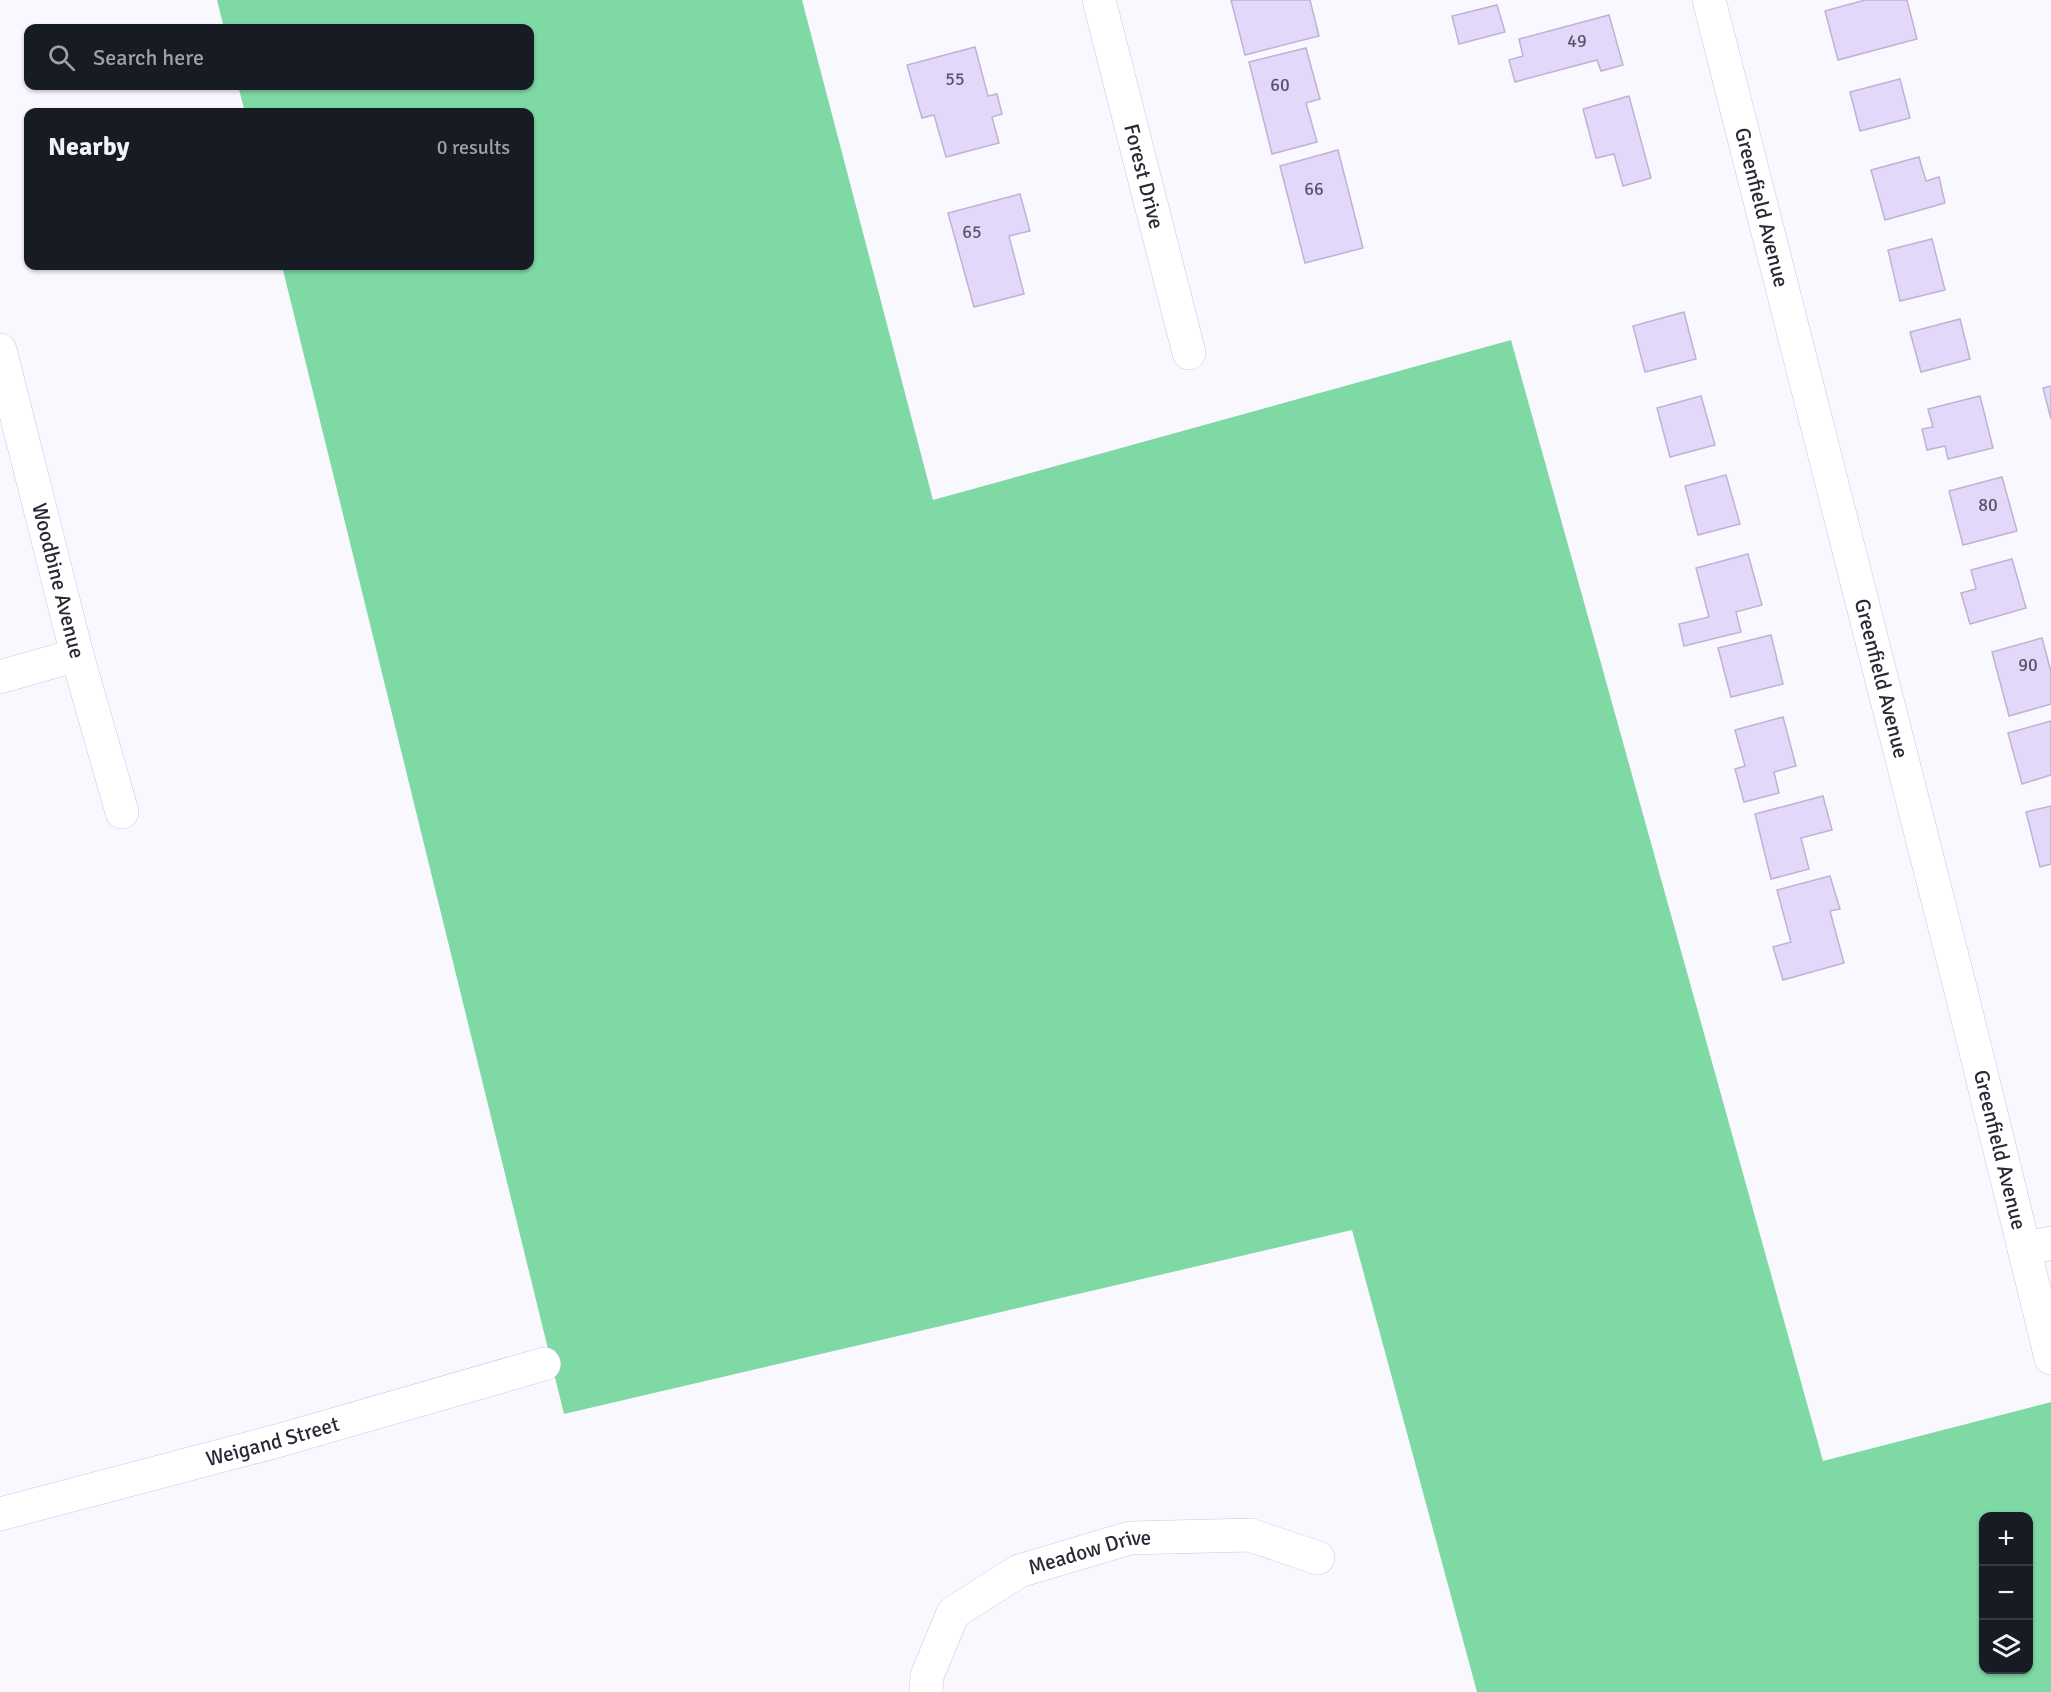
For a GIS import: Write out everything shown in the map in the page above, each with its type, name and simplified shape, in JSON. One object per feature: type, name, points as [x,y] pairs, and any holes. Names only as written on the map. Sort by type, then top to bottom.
[{"type":"street","name":"Forest Drive","points":[[1099,0],[1189,353]]},
{"type":"street","name":"Greenfield Avenue","points":[[1709,0],[1961,991],[2038,1246],[2051,1358]]},
{"type":"street","name":"Woodbine Avenue","points":[[0,350],[77,655],[122,812]]},
{"type":"street","points":[[0,677],[77,655]]},
{"type":"street","name":"Weigand Street","points":[[0,1514],[277,1441],[544,1364]]},
{"type":"street","name":"Meadow Drive","points":[[926,1692],[927,1676],[954,1613],[1019,1571],[1130,1538],[1250,1535],[1318,1558]]},
{"type":"green space","points":[[217,0],[802,0],[933,500],[1511,340],[1823,1461],[2051,1402],[2051,1692],[1477,1692],[1352,1230],[564,1414],[283,270],[534,270],[534,108],[244,108],[239,90],[534,90],[534,24],[223,24]]},
{"type":"building","points":[[1231,0],[1310,0],[1319,36],[1245,55]]},
{"type":"building","points":[[1865,0],[1907,0],[1917,39],[1838,60],[1825,11]]},
{"type":"building","points":[[1497,5],[1505,32],[1459,44],[1452,16]]},
{"type":"building","points":[[1609,15],[1623,65],[1601,71],[1597,60],[1515,82],[1509,60],[1523,56],[1519,39]]},
{"type":"building","points":[[975,47],[988,96],[997,94],[1002,114],[992,117],[999,143],[946,157],[934,115],[922,118],[907,65]]},
{"type":"building","points":[[1306,48],[1320,99],[1306,103],[1317,142],[1272,154],[1249,62]]},
{"type":"building","points":[[1900,79],[1910,118],[1860,131],[1850,92]]},
{"type":"building","points":[[1629,96],[1651,178],[1623,186],[1614,154],[1596,158],[1583,109]]},
{"type":"building","points":[[1338,150],[1363,248],[1305,263],[1280,166]]},
{"type":"building","points":[[1919,157],[1926,181],[1939,177],[1945,203],[1885,220],[1871,170]]},
{"type":"building","points":[[1020,194],[1030,231],[1009,236],[1024,294],[974,307],[948,213]]},
{"type":"building","points":[[1932,239],[1945,290],[1900,301],[1888,250]]},
{"type":"building","points":[[1684,312],[1696,359],[1645,372],[1633,326]]},
{"type":"building","points":[[1960,319],[1970,359],[1921,372],[1910,332]]},
{"type":"building","points":[[2051,386],[2051,419],[2043,388]]},
{"type":"building","points":[[1701,396],[1715,445],[1670,457],[1657,408]]},
{"type":"building","points":[[1980,396],[1993,448],[1948,459],[1945,446],[1927,450],[1922,429],[1933,427],[1928,409]]},
{"type":"building","points":[[1726,475],[1740,524],[1698,535],[1685,486]]},
{"type":"building","points":[[2002,477],[2017,531],[1963,545],[1949,491]]},
{"type":"building","points":[[1748,554],[1762,605],[1736,612],[1741,632],[1684,646],[1679,624],[1709,617],[1696,568]]},
{"type":"building","points":[[2012,559],[2026,608],[1970,624],[1961,593],[1976,589],[1971,570]]},
{"type":"building","points":[[1771,635],[1783,684],[1731,697],[1718,648]]},
{"type":"building","points":[[2042,638],[2051,672],[2051,704],[2009,716],[1992,652]]},
{"type":"building","points":[[1783,717],[1796,766],[1774,772],[1779,793],[1744,802],[1735,769],[1745,766],[1735,730]]},
{"type":"building","points":[[2051,721],[2051,775],[2022,784],[2008,733]]},
{"type":"building","points":[[1823,796],[1832,830],[1801,838],[1809,869],[1771,879],[1755,814]]},
{"type":"building","points":[[2051,806],[2051,864],[2040,867],[2026,812]]},
{"type":"building","points":[[1830,876],[1840,909],[1830,911],[1844,963],[1783,980],[1773,947],[1791,942],[1777,890]]}]
